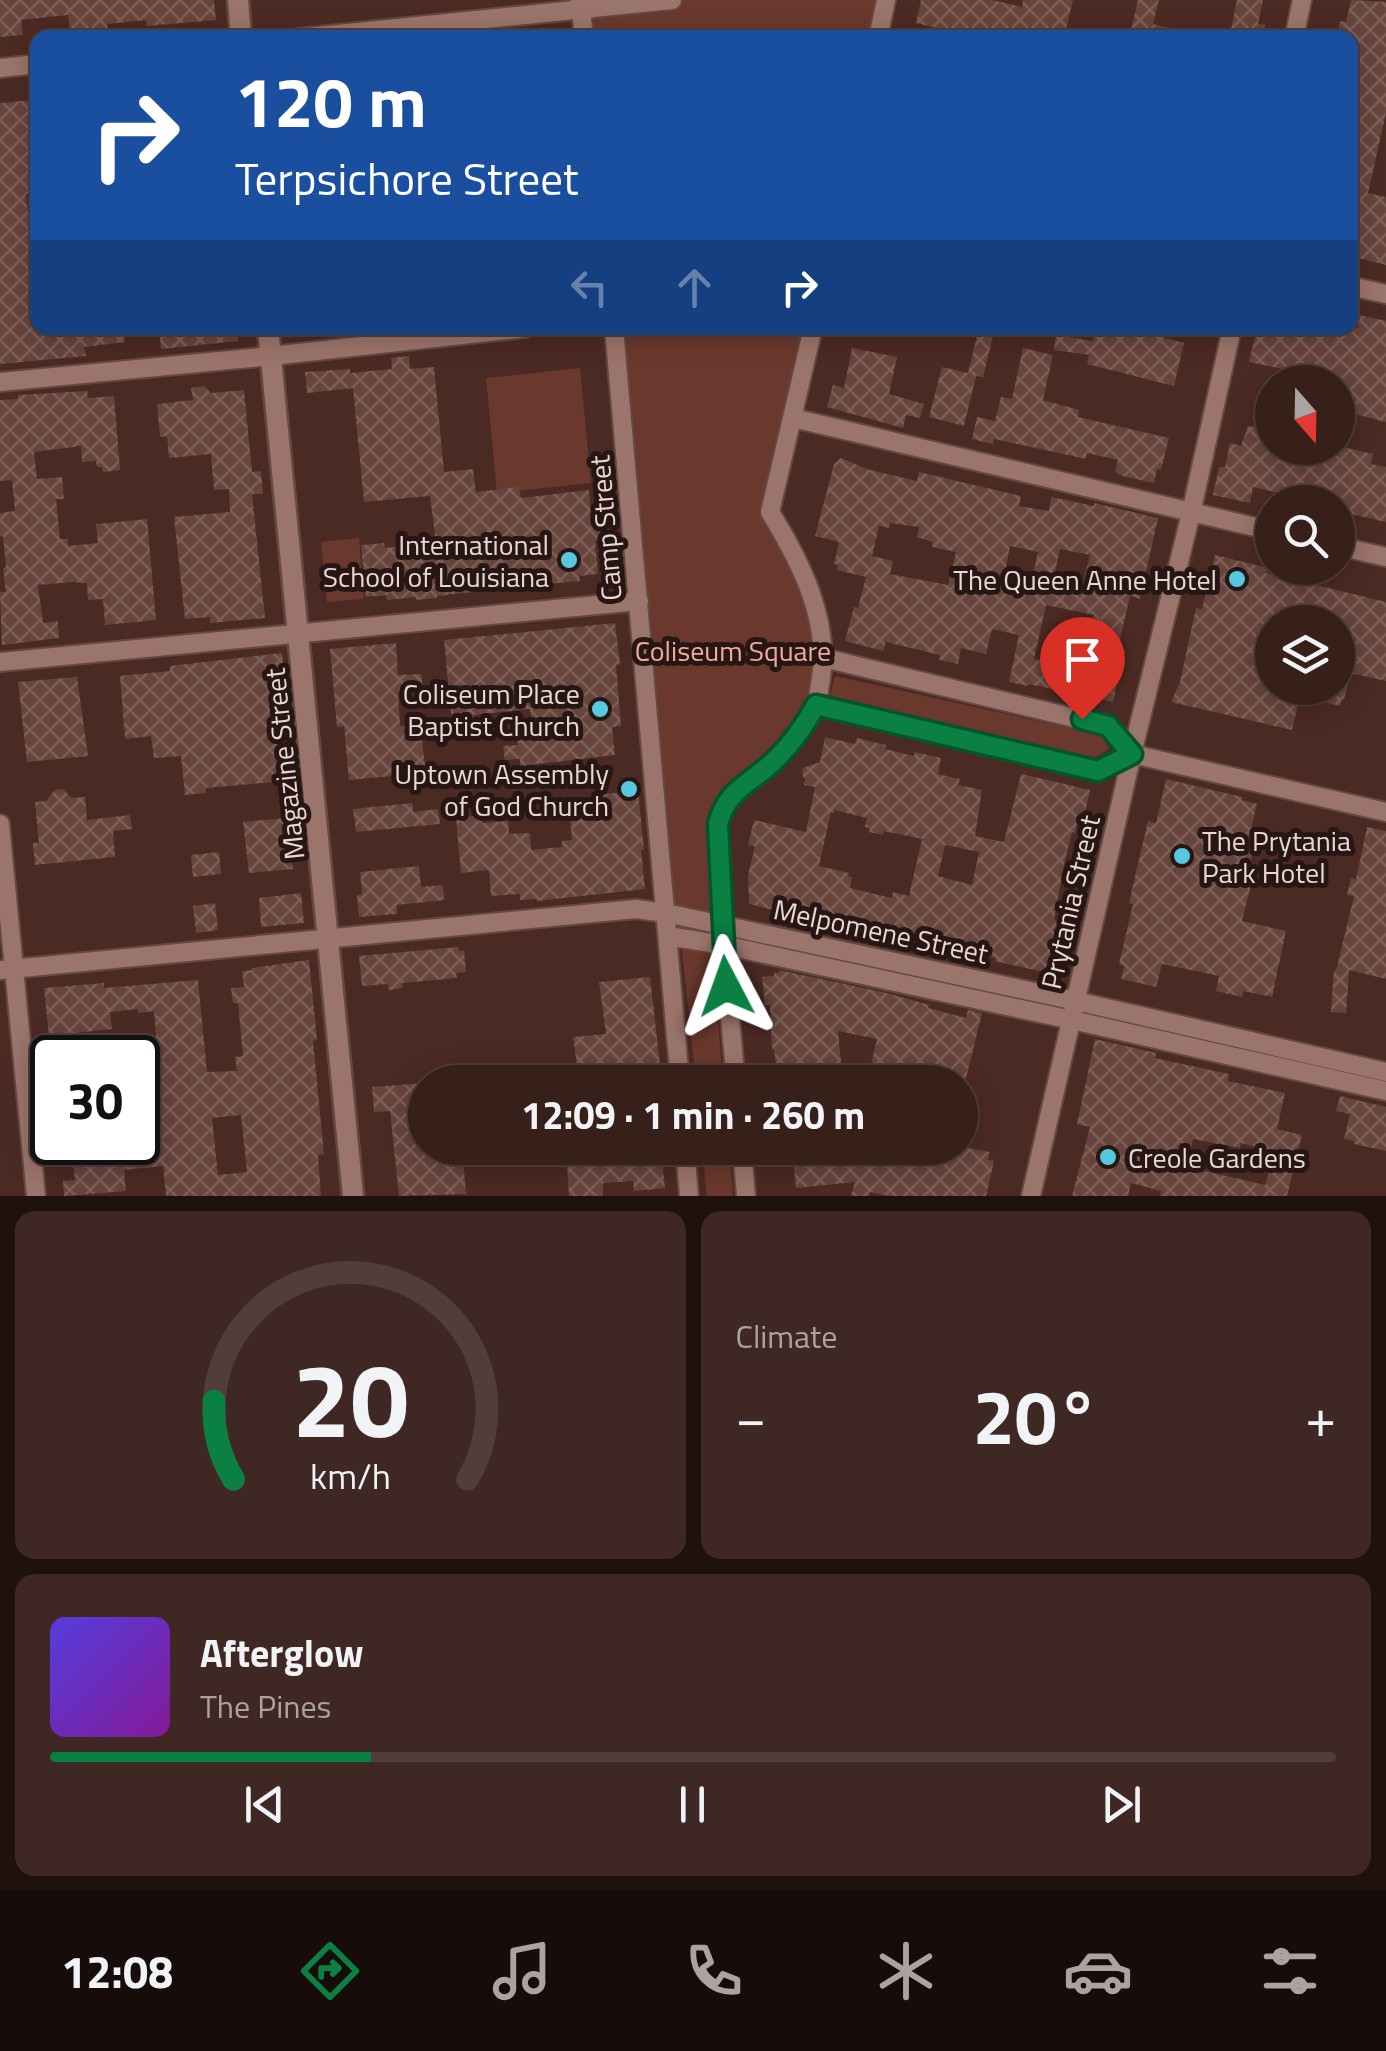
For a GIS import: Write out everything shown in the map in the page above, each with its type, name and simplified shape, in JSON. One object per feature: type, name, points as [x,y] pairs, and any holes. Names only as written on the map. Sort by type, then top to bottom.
[{"type":"street","points":[[238,0],[240,30]]},
{"type":"street","points":[[366,30],[581,4],[672,0]]},
{"type":"street","points":[[880,30],[886,0]]},
{"type":"street","points":[[1296,30],[1302,0]]},
{"type":"street","points":[[581,4],[583,30]]},
{"type":"street","points":[[0,68],[30,65]]},
{"type":"street","points":[[1358,288],[1386,294]]},
{"type":"street","name":"Magazine Street","points":[[269,335],[354,1196]]},
{"type":"street","points":[[0,382],[462,335]]},
{"type":"street","name":"Camp Street","points":[[615,335],[679,1065]]},
{"type":"street","points":[[734,1065],[723,945],[718,824],[722,808],[735,791],[774,762],[803,728],[816,705],[824,658],[819,617],[793,549],[770,512],[811,335]]},
{"type":"street","name":"Prytania Street","points":[[1031,1196],[1230,335]]},
{"type":"street","points":[[793,418],[1255,527]]},
{"type":"street","points":[[1355,550],[1386,556]]},
{"type":"street","points":[[0,662],[639,601]]},
{"type":"street","points":[[824,658],[1108,726],[1132,754],[1386,812]]},
{"type":"street","points":[[816,705],[1098,771],[1132,754]]},
{"type":"street","points":[[0,824],[7,969],[36,1196]]},
{"type":"street","name":"Melpomene Street","points":[[7,969],[636,909],[722,925],[1074,1010],[1386,1091]]},
{"type":"street","name":"Melpomene Street","points":[[668,936],[1386,1072]]},
{"type":"street","points":[[686,1165],[689,1196]]},
{"type":"street","points":[[743,1165],[746,1196]]},
{"type":"green space","points":[[672,0],[886,0],[880,30],[583,30],[581,8]]},
{"type":"green space","name":"Coliseum Square","points":[[615,335],[811,335],[770,512],[819,617],[817,705],[722,808],[722,925],[666,913]]},
{"type":"green space","points":[[580,368],[591,483],[497,493],[486,378]]},
{"type":"green space","points":[[359,538],[364,599],[327,602],[321,542]]},
{"type":"green space","points":[[835,676],[1101,735],[1109,749],[1093,759],[830,696]]},
{"type":"green space","points":[[688,945],[712,949],[722,1065],[694,1065],[682,950]]},
{"type":"green space","points":[[704,1165],[730,1165],[733,1196],[707,1196]]},
{"type":"building","points":[[0,0],[214,0],[216,20],[147,26],[146,20],[107,24],[108,29],[70,30],[68,15],[21,20],[23,35],[0,37]]},
{"type":"building","points":[[921,0],[992,0],[1022,7],[1023,0],[1073,0],[1066,30],[945,30],[916,23]]},
{"type":"building","points":[[1138,0],[1159,0],[1153,24],[1177,30],[1131,30]]},
{"type":"building","points":[[1237,0],[1263,0],[1258,24],[1265,25],[1264,30],[1231,30]]},
{"type":"building","points":[[1351,0],[1386,2],[1386,113],[1368,193],[1386,197],[1386,265],[1358,258],[1358,30],[1338,30],[1340,21],[1346,22]]},
{"type":"building","points":[[30,100],[30,194],[26,194],[30,335],[124,335],[125,342],[84,347],[86,356],[0,364],[0,103]]},
{"type":"building","points":[[1360,315],[1386,321],[1386,422],[1355,414],[1355,365],[1249,362],[1255,335],[1358,335]]},
{"type":"building","points":[[160,335],[237,335],[238,341],[161,349]]},
{"type":"building","points":[[977,335],[993,335],[983,377],[976,376],[964,426],[929,417],[942,367],[968,373]]},
{"type":"building","points":[[1056,335],[1093,341],[1094,335],[1157,335],[1184,343],[1174,386],[1087,364],[1089,355],[1054,350]]},
{"type":"building","points":[[852,348],[897,357],[889,394],[924,404],[920,418],[906,415],[903,428],[827,407],[833,385],[844,388]]},
{"type":"building","points":[[1023,348],[1053,355],[1043,400],[1079,410],[1078,417],[1169,438],[1154,483],[1115,472],[1118,460],[1087,453],[1086,459],[994,439],[993,444],[972,439],[977,417],[995,421],[1001,397],[1012,399]]},
{"type":"building","points":[[409,356],[410,369],[434,367],[444,472],[473,469],[476,492],[519,487],[521,498],[589,490],[592,522],[599,521],[601,540],[595,541],[598,574],[579,576],[580,581],[547,584],[547,588],[526,590],[526,586],[416,600],[387,600],[386,595],[366,597],[361,545],[384,543],[385,548],[436,543],[430,496],[364,502],[353,388],[307,393],[305,372],[392,369],[391,358]]},
{"type":"building","points":[[204,386],[211,393],[244,390],[252,472],[261,471],[263,494],[252,494],[265,618],[210,623],[210,617],[185,619],[174,517],[230,512],[229,489],[214,490],[211,454],[169,458],[167,436],[160,437],[157,404],[193,400],[191,388]]},
{"type":"building","points":[[87,391],[88,398],[114,396],[120,470],[103,472],[96,461],[82,462],[81,446],[34,452],[37,479],[62,477],[64,499],[56,499],[60,539],[68,539],[68,546],[98,543],[96,524],[147,519],[156,620],[105,625],[103,599],[88,600],[87,583],[38,585],[43,623],[58,621],[59,638],[2,645],[0,592],[6,592],[6,567],[0,513],[15,511],[12,480],[0,481],[0,400],[18,399],[18,395]]},
{"type":"building","points":[[1248,426],[1255,427],[1255,465],[1355,465],[1355,450],[1373,454],[1371,464],[1386,467],[1386,522],[1355,515],[1355,485],[1255,485],[1250,503],[1213,495],[1230,443],[1241,446]]},
{"type":"building","points":[[841,458],[870,470],[917,481],[919,472],[1021,496],[1019,506],[1049,511],[1051,497],[1158,518],[1140,599],[1130,596],[1118,648],[1125,650],[1113,702],[1009,682],[1019,635],[992,629],[986,654],[961,648],[958,664],[939,660],[940,655],[886,642],[883,651],[845,641],[866,577],[837,570],[838,565],[834,564],[839,542],[815,536],[834,464]],"holes":[[[890,523],[919,527],[917,537],[933,542],[932,547],[956,552],[948,585],[890,574],[893,561],[872,556],[879,526],[889,528]],[[1010,546],[1038,552],[1030,588],[1003,582]],[[1060,549],[1090,555],[1082,587],[1053,581]],[[1046,605],[1094,615],[1088,637],[1067,643],[1062,665],[1034,659]]]},
{"type":"building","points":[[1215,555],[1255,565],[1255,585],[1316,585],[1386,602],[1386,681],[1355,674],[1355,605],[1255,605],[1255,705],[1298,705],[1292,730],[1171,702],[1180,682],[1196,608],[1202,609]]},
{"type":"building","points":[[615,623],[621,726],[612,727],[615,755],[520,766],[520,759],[505,760],[503,746],[518,745],[517,739],[533,737],[530,709],[473,715],[474,721],[452,723],[444,640]]},
{"type":"building","points":[[396,643],[398,675],[421,674],[423,690],[398,692],[400,726],[420,725],[426,773],[349,780],[344,726],[337,727],[330,649]]},
{"type":"building","points":[[282,653],[285,680],[272,681],[284,781],[206,788],[206,793],[185,795],[181,756],[154,758],[151,736],[125,739],[120,676]]},
{"type":"building","points":[[77,677],[88,756],[27,762],[18,682]]},
{"type":"building","points":[[825,737],[855,744],[857,738],[914,756],[915,752],[941,758],[938,774],[960,779],[958,785],[982,790],[975,836],[1004,842],[1021,774],[1090,790],[1085,813],[1080,812],[1075,833],[1072,832],[1064,865],[1054,920],[1063,922],[1053,974],[995,961],[996,958],[952,945],[953,942],[924,935],[845,917],[844,924],[815,920],[749,904],[748,875],[755,846],[748,845],[754,820],[806,832],[815,787],[804,785],[803,768],[820,762]],"holes":[[[834,810],[867,818],[865,827],[870,828],[869,832],[922,839],[909,896],[893,892],[892,898],[850,888],[849,873],[819,866]],[[945,845],[979,852],[972,885],[938,876]]]},
{"type":"building","points":[[1166,779],[1257,804],[1251,830],[1257,832],[1247,880],[1252,881],[1242,921],[1286,931],[1272,997],[1244,991],[1242,997],[1216,991],[1219,976],[1162,964],[1156,987],[1121,979],[1124,966],[1119,964],[1133,904],[1129,903],[1148,821],[1156,823]]},
{"type":"building","points":[[63,789],[72,798],[85,797],[87,820],[130,815],[132,829],[113,831],[115,857],[35,865],[33,843],[39,843],[35,802],[46,801],[55,790]]},
{"type":"building","points":[[638,791],[645,889],[520,900],[520,894],[491,896],[489,870],[461,873],[456,818],[482,815],[482,823],[508,821],[509,834],[530,833],[531,850],[562,847],[562,841],[572,840],[569,806],[594,803],[593,795]]},
{"type":"building","points":[[412,803],[413,812],[438,809],[440,824],[356,832],[353,809]]},
{"type":"building","points":[[286,818],[293,869],[249,873],[243,822]]},
{"type":"building","points":[[1367,827],[1386,831],[1386,979],[1349,970],[1346,1013],[1331,1012],[1334,970],[1354,896],[1347,895],[1351,878],[1356,879]]},
{"type":"building","points":[[219,852],[221,874],[193,877],[191,855]]},
{"type":"building","points":[[419,866],[421,887],[443,885],[444,900],[397,905],[397,914],[359,917],[360,872]]},
{"type":"building","points":[[301,893],[304,923],[261,927],[259,898]]},
{"type":"building","points":[[215,903],[218,930],[196,933],[193,906]]},
{"type":"building","points":[[458,947],[464,951],[466,972],[456,973],[457,978],[402,983],[403,988],[389,990],[388,984],[362,986],[359,956]]},
{"type":"building","points":[[309,960],[324,1154],[318,1155],[321,1196],[166,1196],[163,1166],[124,1170],[126,1191],[64,1196],[63,1181],[75,1180],[73,1165],[160,1165],[160,1035],[156,1035],[154,1011],[138,1013],[138,1009],[110,1012],[112,1029],[49,1035],[44,988],[104,983],[104,988],[198,980],[207,1072],[237,1071],[235,1057],[243,1056],[238,1003],[233,1003],[231,988],[244,987],[242,971]],"holes":[[[241,1115],[247,1172],[218,1175],[212,1118]]]},
{"type":"building","points":[[780,972],[887,993],[966,1018],[968,1010],[982,1013],[969,1065],[871,1065],[877,1039],[838,1031],[841,1065],[776,1065],[770,1005],[765,1005],[762,977]]},
{"type":"building","points":[[650,977],[660,1065],[577,1065],[573,1037],[606,1034],[599,982]]},
{"type":"building","points":[[1095,1039],[1156,1053],[1155,1058],[1229,1074],[1228,1081],[1285,1093],[1277,1129],[1302,1135],[1287,1196],[1160,1196],[1161,1191],[1131,1183],[1128,1196],[1072,1196],[1090,1127],[1077,1124]],"holes":[[[1193,1139],[1240,1148],[1241,1143],[1274,1152],[1265,1185],[1187,1167]]]},
{"type":"building","points":[[408,1084],[408,1165],[463,1165],[466,1194],[399,1196],[390,1111],[374,1112],[372,1087]]},
{"type":"building","points":[[1340,1096],[1386,1107],[1386,1151],[1344,1139],[1350,1114],[1336,1111]]},
{"type":"building","points":[[978,1150],[990,1152],[988,1160],[994,1161],[986,1196],[888,1196],[870,1192],[869,1196],[851,1196],[855,1182],[796,1188],[794,1165],[978,1165]]},
{"type":"building","points":[[567,1165],[663,1165],[665,1188],[634,1191],[633,1181],[603,1183],[603,1196],[569,1196]]},
{"type":"place","name":"International School of Louisiana","points":[[569,560]]},
{"type":"place","name":"The Queen Anne Hotel","points":[[1237,579]]},
{"type":"place","name":"Coliseum Place Baptist Church","points":[[600,709]]},
{"type":"place","name":"Uptown Assembly of God Church","points":[[629,789]]},
{"type":"place","name":"The Prytania Park Hotel","points":[[1182,856]]},
{"type":"place","name":"Creole Gardens","points":[[1108,1157]]},
{"type":"route","points":[[726,986],[718,824],[722,808],[735,791],[774,762],[803,728],[816,705],[1098,771],[1132,754],[1108,726],[1082,719]]}]
